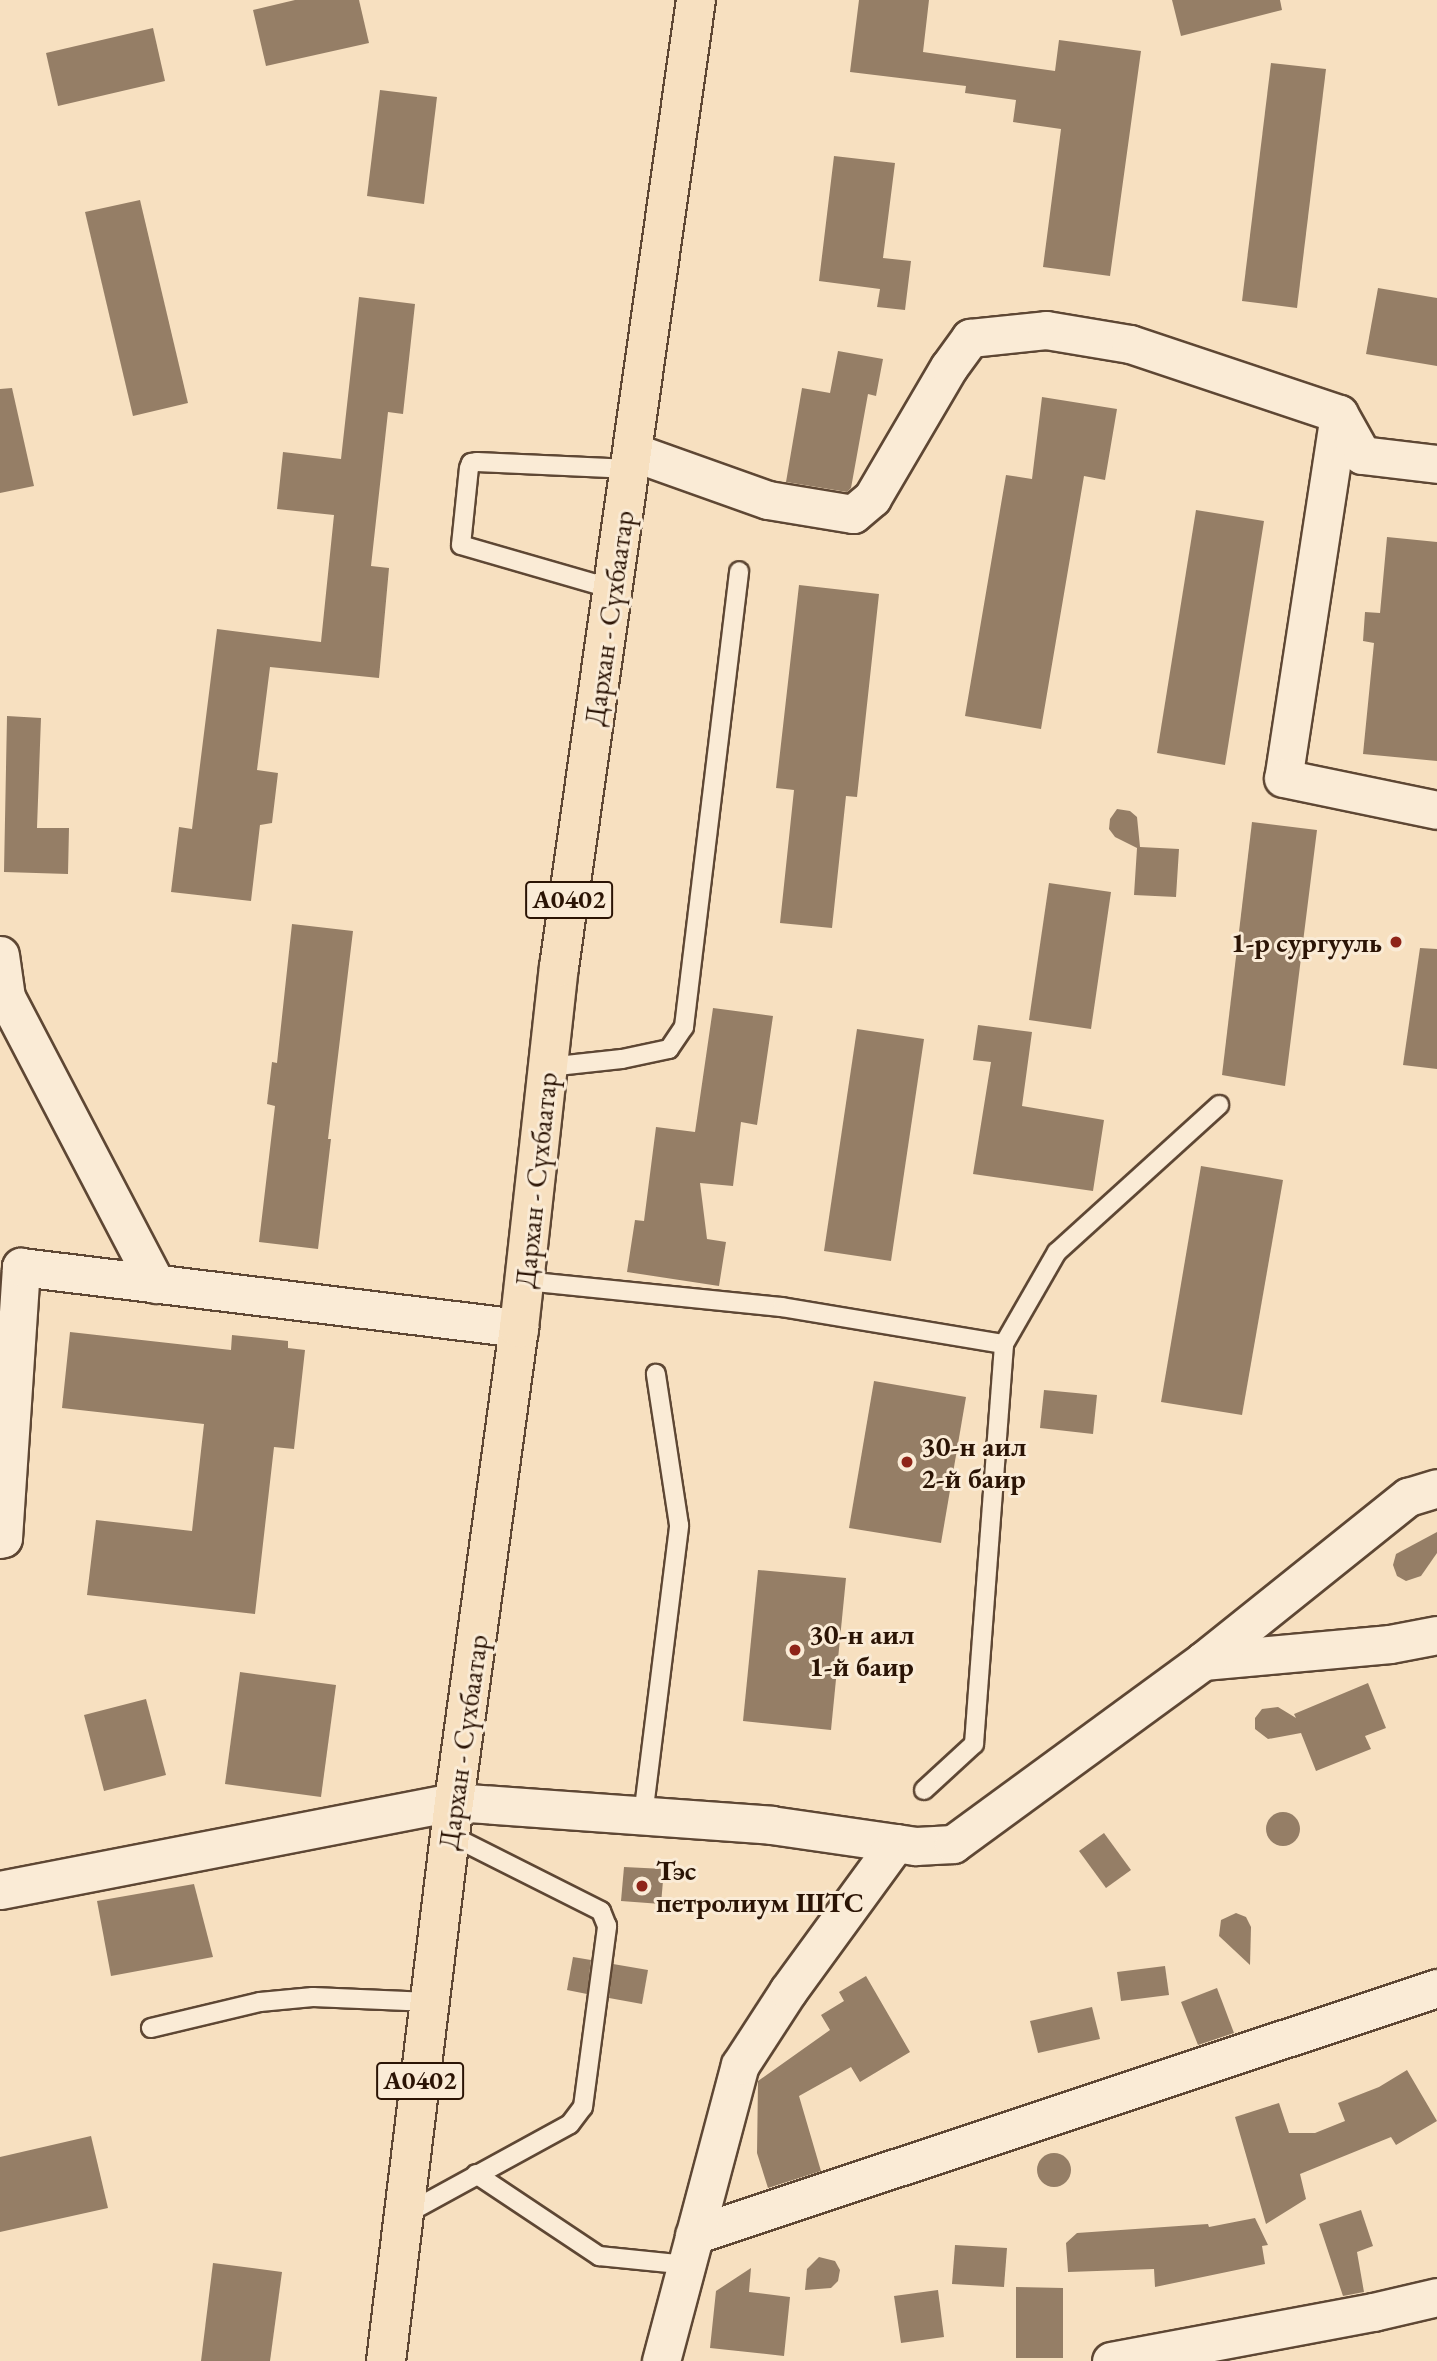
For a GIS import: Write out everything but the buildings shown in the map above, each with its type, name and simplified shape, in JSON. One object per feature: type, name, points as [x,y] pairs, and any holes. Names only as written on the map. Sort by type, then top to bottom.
[{"type":"highway","name":"Дархан - Сүхбаатар","points":[[386,2361],[452,1818],[525,1281],[559,967],[696,0]]},
{"type":"street","points":[[632,461],[768,500],[853,514],[872,498],[949,367],[970,338],[1046,330],[1130,344],[1339,414],[1362,455],[1437,464]]},
{"type":"street","points":[[1339,414],[1283,778],[1437,810]]},
{"type":"street","points":[[0,955],[3,997],[156,1284]]},
{"type":"street","points":[[0,1539],[3,1538],[22,1267],[519,1328]]},
{"type":"street","points":[[0,1889],[452,1818],[643,1816],[771,1825],[916,1846],[953,1844],[1203,1661],[1408,1497],[1437,1488]]},
{"type":"street","points":[[1203,1661],[1390,1644],[1437,1634]]},
{"type":"street","points":[[661,2361],[740,2065],[789,1991],[896,1843]]},
{"type":"street","points":[[691,2250],[1437,1988]]},
{"type":"street","points":[[1111,2361],[1373,2312],[1437,2297]]},
{"type":"lane","points":[[613,589],[461,545],[469,468],[471,463],[477,462],[632,461]]},
{"type":"lane","points":[[548,1067],[622,1059],[669,1048],[684,1027],[739,571]]},
{"type":"lane","points":[[924,1790],[974,1744],[1004,1344],[1057,1252],[1219,1105]]},
{"type":"lane","points":[[525,1281],[782,1307],[1004,1344]]},
{"type":"lane","points":[[643,1816],[678,1525],[656,1374]]},
{"type":"lane","points":[[404,2215],[570,2124],[583,2107],[607,1926],[601,1911],[452,1818]]},
{"type":"lane","points":[[151,2028],[260,2002],[313,1997],[430,2002]]},
{"type":"lane","points":[[477,2175],[599,2256],[691,2250]]},
{"type":"place","name":"1-р сургууль","points":[[1396,942]]},
{"type":"place","name":"30-н аил 2-й баир","points":[[907,1462]]},
{"type":"place","name":"30-н аил 1-й баир","points":[[795,1650]]},
{"type":"place","name":"Тэс петролиум ШТС","points":[[642,1886]]}]
